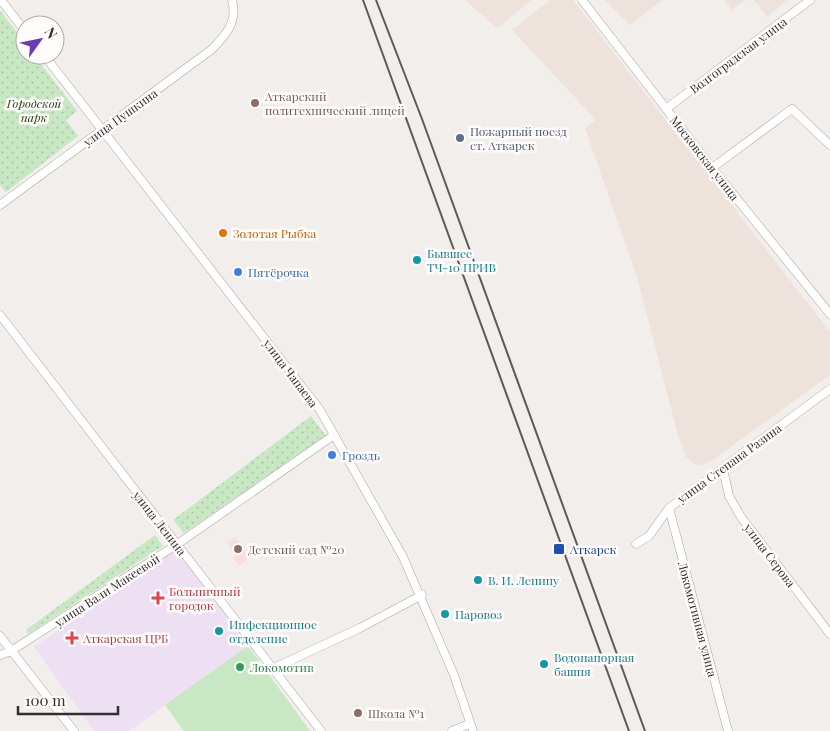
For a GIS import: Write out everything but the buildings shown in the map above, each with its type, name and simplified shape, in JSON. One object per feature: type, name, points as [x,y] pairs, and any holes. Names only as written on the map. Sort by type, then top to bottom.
[{"type":"street","points":[[1,0],[15,18]]},
{"type":"street","name":"улица Пушкина","points":[[0,205],[211,50],[234,23],[232,0]]},
{"type":"street","name":"Московская улица","points":[[582,0],[712,168],[830,314]]},
{"type":"street","name":"Волгоградская улица","points":[[666,109],[810,0]]},
{"type":"street","name":"улица Чапаева","points":[[52,65],[320,410],[403,556],[422,596],[454,675],[471,727]]},
{"type":"street","points":[[712,168],[792,109],[830,145]]},
{"type":"street","name":"улица Ленина","points":[[0,315],[321,731]]},
{"type":"street","name":"улица Степана Разина","points":[[636,544],[649,536],[669,508],[830,389]]},
{"type":"street","name":"улица Вали Макеевой","points":[[0,655],[11,651],[176,545],[334,435]]},
{"type":"street","name":"улица Серова","points":[[723,469],[729,496],[741,517],[830,634]]},
{"type":"street","name":"Локомотивная улица","points":[[669,508],[728,731]]},
{"type":"street","points":[[274,668],[360,628],[422,596]]},
{"type":"street","points":[[0,636],[74,731]]},
{"type":"street","points":[[452,731],[471,727]]},
{"type":"shaded area","points":[[465,0],[532,0],[497,28]]},
{"type":"shaded area","points":[[550,0],[573,0],[830,332],[830,375],[710,462],[702,465],[695,464],[686,457],[678,435],[637,277],[585,128],[596,120],[512,30]]},
{"type":"shaded area","points":[[605,0],[662,0],[630,25]]},
{"type":"shaded area","points":[[724,0],[745,0],[732,10]]},
{"type":"shaded area","points":[[754,0],[787,0],[767,17]]},
{"type":"shaded area","name":"Детский сад №20","points":[[235,537],[250,557],[239,566],[233,558],[236,555],[227,543]]},
{"type":"shaded area","name":"Больничный городок","points":[[175,549],[248,646],[129,731],[94,731],[34,647]]},
{"type":"green space","name":"Городской парк","points":[[0,10],[15,30],[15,65],[42,65],[77,111],[66,120],[78,136],[6,192],[0,185]]},
{"type":"green space","points":[[311,416],[326,436],[184,533],[173,520]]},
{"type":"green space","points":[[155,535],[163,546],[28,634],[26,630]]},
{"type":"green space","name":"Локомотив","points":[[248,646],[310,731],[184,731],[165,705]]},
{"type":"railway","points":[[363,0],[629,731]]},
{"type":"railway","points":[[376,0],[422,119],[645,731]]},
{"type":"place","name":"Аткарский политехнический лицей","points":[[255,103]]},
{"type":"place","name":"Пожарный поезд ст. Аткарск","points":[[460,138]]},
{"type":"place","name":"Золотая Рыбка","points":[[223,233]]},
{"type":"place","name":"Бывшее ТЧ-10 ПРИВ","points":[[417,260]]},
{"type":"place","name":"Пятёрочка","points":[[238,272]]},
{"type":"place","name":"Гроздь","points":[[332,455]]},
{"type":"place","name":"Детский сад №20","points":[[238,549]]},
{"type":"place","name":"Аткарск","points":[[559,549]]},
{"type":"place","name":"В. И. Ленину","points":[[478,580]]},
{"type":"place","name":"Больничный городок","points":[[158,598]]},
{"type":"place","name":"Паровоз","points":[[445,614]]},
{"type":"place","name":"Инфекционное отделение","points":[[219,631]]},
{"type":"place","name":"Аткарская ЦРБ","points":[[72,638]]},
{"type":"place","name":"Водонапорная башня","points":[[544,664]]},
{"type":"place","name":"Локомотив","points":[[240,667]]},
{"type":"place","name":"Школа №1","points":[[358,713]]}]
